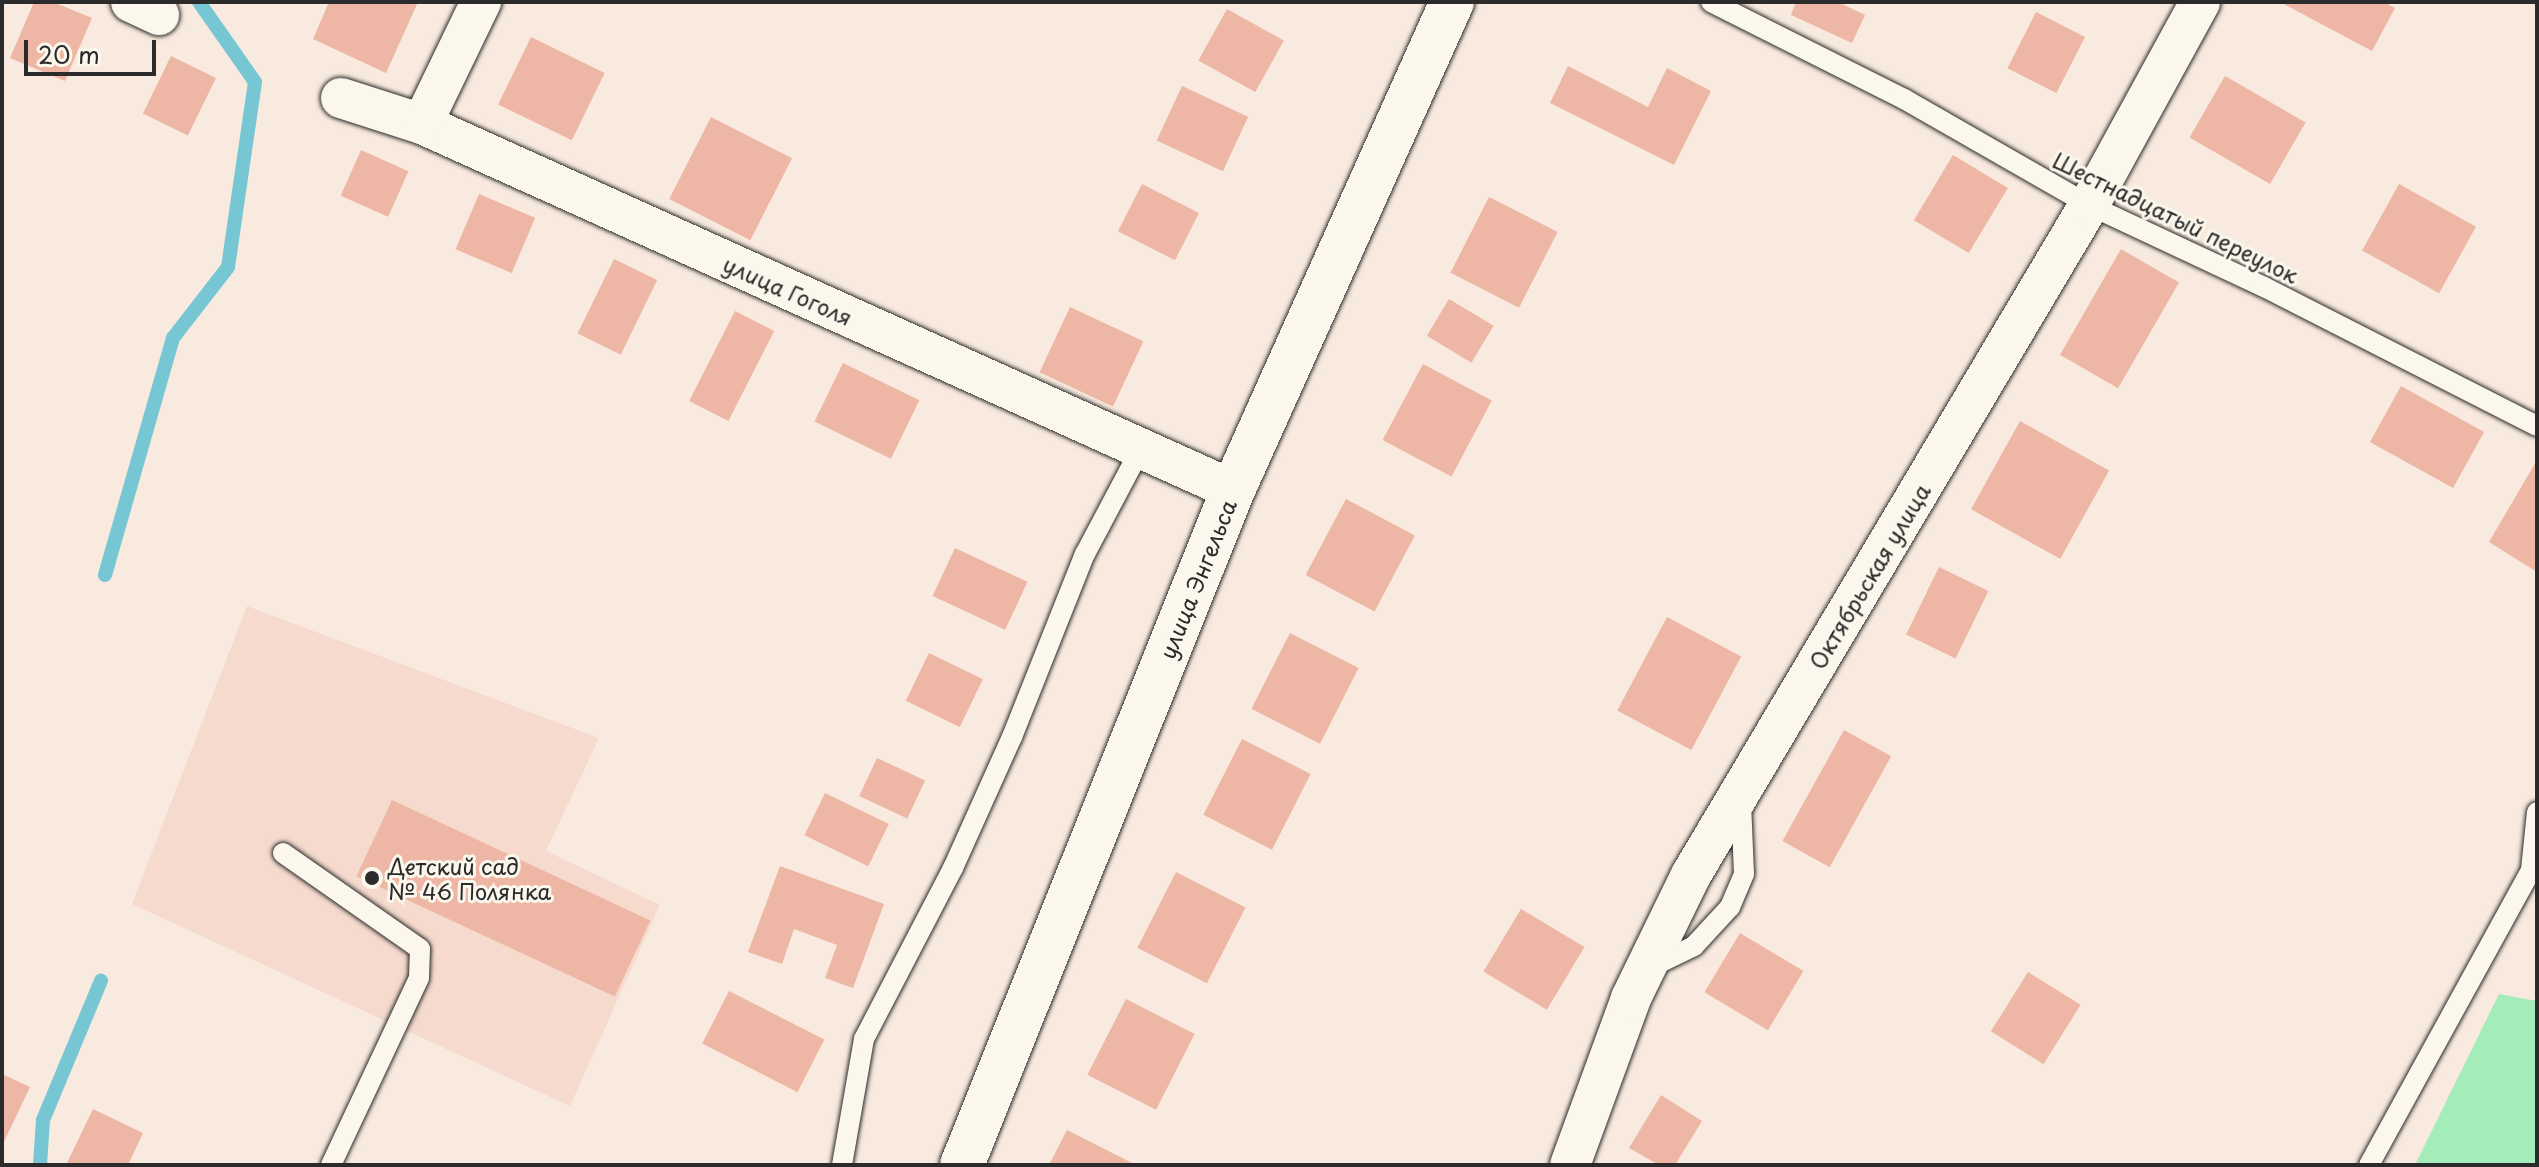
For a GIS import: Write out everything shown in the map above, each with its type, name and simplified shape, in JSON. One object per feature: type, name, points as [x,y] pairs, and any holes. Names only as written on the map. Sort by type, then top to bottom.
[{"type":"street","points":[[422,124],[481,2]]},
{"type":"street","name":"улица Энгельса","points":[[962,1165],[1233,490],[1452,2]]},
{"type":"street","name":"Октябрьская улица","points":[[1570,1165],[1644,971],[1691,875],[2089,205],[2200,2]]},
{"type":"street","name":"улица Гоголя","points":[[341,98],[422,124],[1233,490]]},
{"type":"lane","name":"Шестнадцатый переулок","points":[[1711,2],[1904,99],[2089,205],[2264,287],[2537,426]]},
{"type":"lane","points":[[842,1165],[864,1039],[953,868],[1012,737],[1085,554],[1140,450]]},
{"type":"lane","points":[[2369,1165],[2534,872],[2537,812]]},
{"type":"lane","points":[[283,853],[420,949],[419,978],[331,1165]]},
{"type":"shaded area","name":"Детский сад № 46 Полянка","points":[[247,606],[599,738],[546,851],[660,905],[570,1106],[132,904]]},
{"type":"green space","points":[[2499,994],[2537,1001],[2537,1165],[2415,1165]]},
{"type":"building","points":[[34,2],[53,2],[92,18],[65,81],[10,58]]},
{"type":"building","points":[[329,2],[418,2],[386,73],[313,39]]},
{"type":"building","points":[[1796,2],[1838,2],[1865,15],[1852,43],[1791,15]]},
{"type":"building","points":[[2280,2],[2384,2],[2395,8],[2372,51]]},
{"type":"building","points":[[1227,9],[1284,41],[1255,92],[1198,61]]},
{"type":"building","points":[[2036,12],[2085,37],[2056,93],[2007,68]]},
{"type":"building","points":[[531,37],[605,73],[572,140],[498,104]]},
{"type":"building","points":[[171,56],[216,78],[188,135],[143,114]]},
{"type":"building","points":[[1568,66],[1648,107],[1667,68],[1711,91],[1674,165],[1550,103]]},
{"type":"building","points":[[2225,76],[2306,122],[2270,184],[2190,137]]},
{"type":"building","points":[[1182,86],[1248,117],[1223,171],[1157,140]]},
{"type":"building","points":[[711,117],[792,158],[750,240],[669,199]]},
{"type":"building","points":[[361,150],[409,171],[388,217],[341,196]]},
{"type":"building","points":[[1953,155],[2008,188],[1969,253],[1914,220]]},
{"type":"building","points":[[1142,184],[1199,213],[1175,260],[1118,231]]},
{"type":"building","points":[[2399,184],[2476,227],[2439,293],[2362,250]]},
{"type":"building","points":[[479,194],[535,218],[512,273],[456,249]]},
{"type":"building","points":[[1489,197],[1558,232],[1519,308],[1450,273]]},
{"type":"building","points":[[2121,249],[2179,282],[2118,388],[2060,355]]},
{"type":"building","points":[[614,259],[657,280],[621,355],[578,334]]},
{"type":"building","points":[[1449,299],[1494,326],[1471,363],[1427,336]]},
{"type":"building","points":[[1070,307],[1143,341],[1113,406],[1040,372]]},
{"type":"building","points":[[735,311],[774,331],[728,421],[689,401]]},
{"type":"building","points":[[843,363],[919,400],[891,459],[815,421]]},
{"type":"building","points":[[1423,364],[1492,401],[1451,477],[1383,440]]},
{"type":"building","points":[[2401,386],[2484,432],[2453,488],[2370,442]]},
{"type":"building","points":[[2020,421],[2109,470],[2060,559],[1971,509]]},
{"type":"building","points":[[2537,460],[2537,572],[2489,542]]},
{"type":"building","points":[[1346,499],[1415,536],[1374,612],[1306,575]]},
{"type":"building","points":[[955,548],[1028,582],[1005,630],[933,596]]},
{"type":"building","points":[[1939,567],[1988,591],[1956,659],[1906,634]]},
{"type":"building","points":[[1667,617],[1741,656],[1691,750],[1617,711]]},
{"type":"building","points":[[1290,633],[1359,668],[1320,744],[1251,709]]},
{"type":"building","points":[[929,653],[983,679],[960,727],[906,701]]},
{"type":"building","points":[[1844,730],[1891,756],[1830,867],[1782,841]]},
{"type":"building","points":[[1242,739],[1311,774],[1272,850],[1203,815]]},
{"type":"building","points":[[877,758],[925,780],[907,818],[859,796]]},
{"type":"building","points":[[825,793],[889,824],[868,866],[804,835]]},
{"type":"building","points":[[392,800],[650,920],[615,997],[357,876]]},
{"type":"building","points":[[780,866],[884,904],[853,988],[825,978],[837,945],[794,929],[782,964],[748,952]]},
{"type":"building","points":[[1176,872],[1245,907],[1207,983],[1137,948]]},
{"type":"building","points":[[1521,909],[1584,947],[1547,1010],[1483,972]]},
{"type":"building","points":[[1740,933],[1803,971],[1768,1030],[1704,992]]},
{"type":"building","points":[[2028,972],[2081,1005],[2043,1064],[1991,1031]]},
{"type":"building","points":[[729,991],[824,1040],[798,1092],[702,1044]]},
{"type":"building","points":[[1126,999],[1195,1034],[1156,1110],[1087,1075]]},
{"type":"building","points":[[2,1074],[30,1087],[2,1146]]},
{"type":"building","points":[[1661,1095],[1702,1121],[1675,1165],[1659,1165],[1629,1148]]},
{"type":"building","points":[[93,1109],[143,1133],[128,1165],[66,1165]]},
{"type":"building","points":[[1067,1130],[1136,1165],[1049,1165]]},
{"type":"waterway","points":[[105,575],[173,338],[228,267],[255,82],[199,2]]},
{"type":"waterway","points":[[40,1165],[43,1120],[101,981]]},
{"type":"place","name":"Детский сад № 46 Полянка","points":[[372,878]]}]
